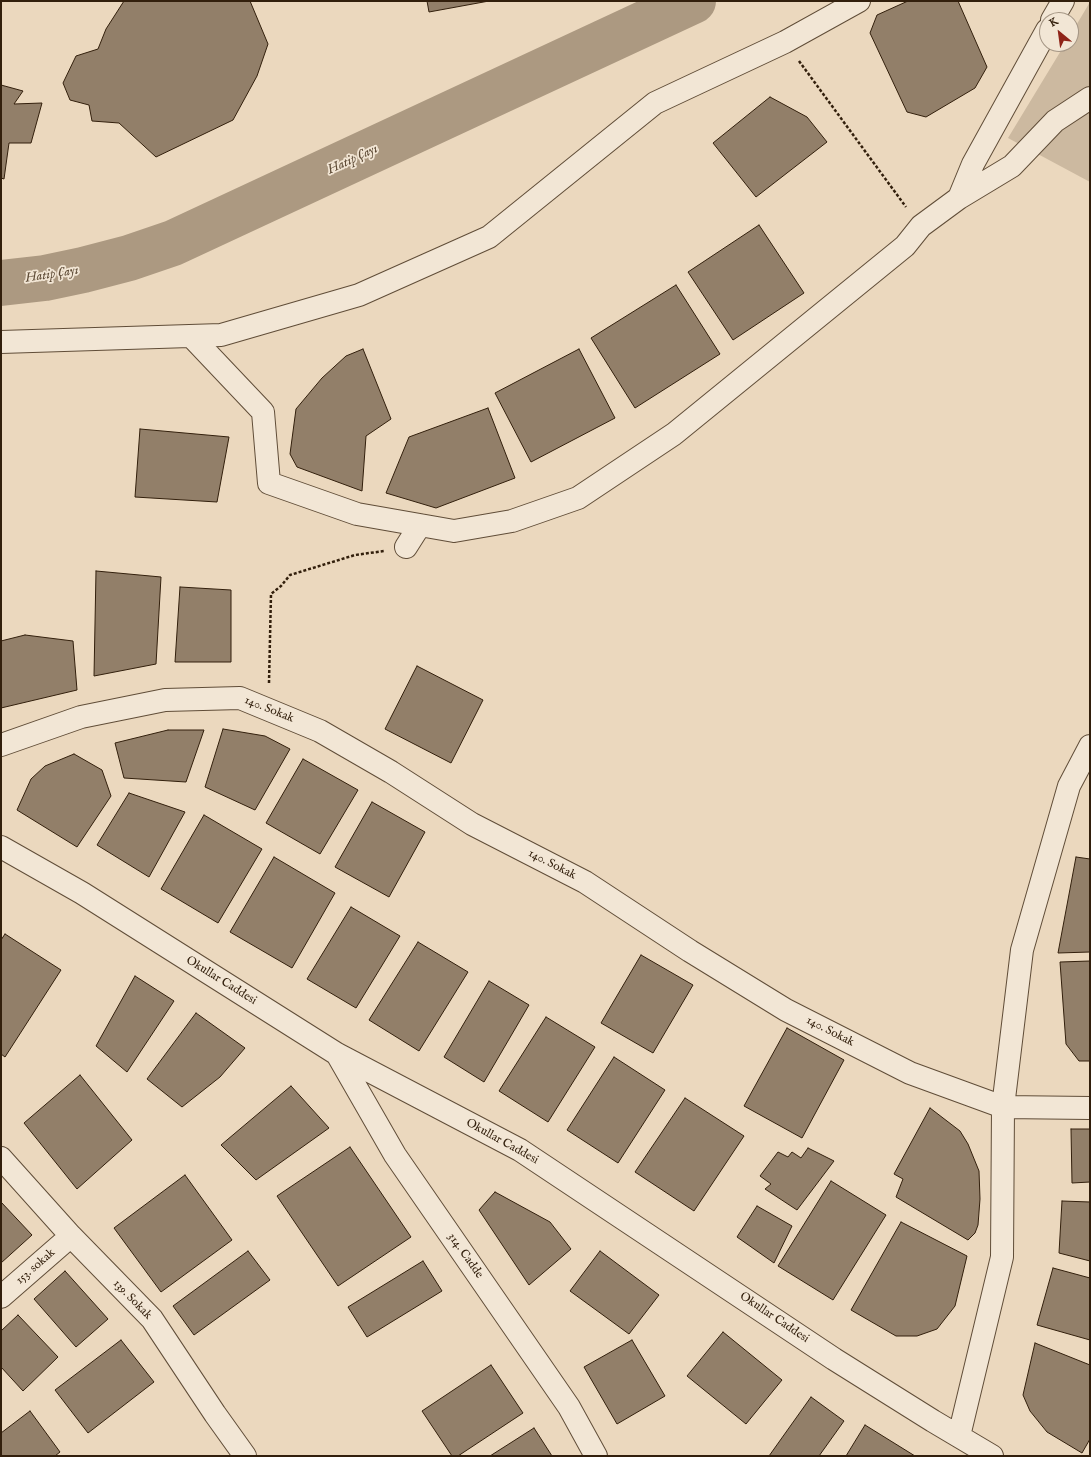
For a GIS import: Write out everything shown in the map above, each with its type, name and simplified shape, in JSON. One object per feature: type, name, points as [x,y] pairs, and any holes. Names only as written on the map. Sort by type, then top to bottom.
[{"type":"street","points":[[1,342],[221,335],[359,295],[489,237],[655,103],[785,42],[859,1]]},
{"type":"street","points":[[1057,12],[1063,1]]},
{"type":"street","points":[[959,198],[973,164],[1039,44]]},
{"type":"street","points":[[191,336],[263,412],[269,483],[357,514],[420,526],[454,531],[512,522],[578,498],[674,434],[905,246],[921,226],[959,198],[1012,166],[1056,122],[1090,98]]},
{"type":"street","points":[[406,547],[420,526]]},
{"type":"street","name":"140. Sokak","points":[[1,745],[81,717],[165,700],[240,698],[269,703],[391,772],[472,824],[585,882],[690,952],[786,1010],[910,1073],[1002,1107],[1090,1108]]},
{"type":"street","points":[[959,1436],[1002,1257],[1002,1107],[1022,950],[1069,786],[1090,746]]},
{"type":"street","name":"Okullar Caddesi","points":[[1,847],[82,893],[337,1054],[520,1150],[834,1359],[992,1456]]},
{"type":"street","name":"314. Cadde","points":[[337,1054],[395,1155],[569,1407],[596,1456]]},
{"type":"street","name":"139. Sokak","points":[[1,1158],[71,1236],[152,1319],[215,1414],[245,1456]]},
{"type":"street","name":"153. sokak","points":[[1,1298],[71,1236]]},
{"type":"path","points":[[785,42],[921,226]]},
{"type":"path","points":[[269,703],[271,594],[281,586],[290,575],[355,555],[406,547]]},
{"type":"shaded area","points":[[1090,2],[1090,182],[1008,138],[1060,52],[1079,52],[1079,21]]},
{"type":"building","points":[[124,1],[250,1],[268,44],[257,76],[233,120],[156,157],[119,123],[92,121],[89,105],[70,100],[63,83],[76,56],[98,49],[106,29]]},
{"type":"building","points":[[427,1],[489,1],[429,12]]},
{"type":"building","points":[[908,1],[958,1],[987,67],[975,88],[926,117],[907,112],[870,33],[877,15]]},
{"type":"building","points":[[1,85],[23,91],[14,104],[42,103],[31,143],[9,143],[4,179],[1,178]]},
{"type":"building","points":[[770,97],[807,117],[827,142],[756,197],[713,143]]},
{"type":"building","points":[[759,225],[804,293],[733,340],[688,272]]},
{"type":"building","points":[[676,285],[720,354],[635,408],[591,338]]},
{"type":"building","points":[[363,349],[391,419],[366,436],[362,491],[297,467],[290,454],[296,409],[322,378],[346,356]]},
{"type":"building","points":[[579,349],[615,418],[531,462],[495,393]]},
{"type":"building","points":[[488,408],[515,478],[436,508],[386,493],[409,437]]},
{"type":"building","points":[[140,429],[229,437],[217,502],[135,497]]},
{"type":"building","points":[[96,571],[161,577],[156,664],[94,676]]},
{"type":"building","points":[[180,587],[231,590],[231,662],[175,662]]},
{"type":"building","points":[[25,635],[73,641],[77,690],[1,708],[1,641]]},
{"type":"building","points":[[417,666],[483,700],[451,763],[385,729]]},
{"type":"building","points":[[223,729],[265,736],[290,749],[255,810],[205,787]]},
{"type":"building","points":[[168,730],[204,730],[186,782],[124,778],[115,743]]},
{"type":"building","points":[[74,754],[102,770],[111,796],[77,847],[17,810],[31,779],[45,766]]},
{"type":"building","points":[[303,759],[358,790],[320,854],[266,823]]},
{"type":"building","points":[[129,793],[185,812],[149,877],[97,845]]},
{"type":"building","points":[[372,802],[425,832],[389,897],[335,867]]},
{"type":"building","points":[[204,815],[262,849],[218,923],[161,889]]},
{"type":"building","points":[[274,857],[335,893],[292,968],[230,932]]},
{"type":"building","points":[[1076,857],[1090,859],[1090,952],[1058,953]]},
{"type":"building","points":[[351,907],[400,936],[356,1008],[307,979]]},
{"type":"building","points":[[5,934],[61,970],[5,1057],[1,1054],[1,940]]},
{"type":"building","points":[[418,942],[468,972],[419,1051],[369,1020]]},
{"type":"building","points":[[641,955],[693,985],[653,1053],[601,1023]]},
{"type":"building","points":[[1090,961],[1090,1061],[1079,1061],[1066,1044],[1060,962]]},
{"type":"building","points":[[135,976],[174,1001],[127,1072],[96,1046]]},
{"type":"building","points":[[489,981],[529,1005],[484,1082],[444,1057]]},
{"type":"building","points":[[196,1013],[245,1048],[220,1077],[182,1107],[147,1079]]},
{"type":"building","points":[[546,1017],[595,1047],[548,1122],[499,1091]]},
{"type":"building","points":[[787,1028],[844,1060],[802,1138],[744,1106]]},
{"type":"building","points":[[614,1057],[665,1090],[618,1163],[567,1130]]},
{"type":"building","points":[[80,1075],[132,1140],[77,1189],[24,1123]]},
{"type":"building","points":[[291,1086],[329,1128],[256,1180],[221,1145]]},
{"type":"building","points":[[685,1098],[744,1136],[694,1211],[635,1172]]},
{"type":"building","points":[[930,1108],[960,1131],[968,1144],[979,1171],[980,1199],[978,1225],[975,1233],[968,1240],[896,1197],[903,1179],[894,1174]]},
{"type":"building","points":[[1071,1129],[1090,1129],[1090,1182],[1072,1183]]},
{"type":"building","points":[[350,1147],[411,1237],[338,1286],[277,1196]]},
{"type":"building","points":[[808,1148],[834,1161],[797,1210],[765,1189],[771,1184],[760,1176],[778,1152],[788,1157],[792,1152],[801,1158]]},
{"type":"building","points":[[185,1175],[232,1240],[161,1292],[114,1228]]},
{"type":"building","points":[[831,1181],[886,1215],[833,1300],[778,1266]]},
{"type":"building","points":[[495,1192],[550,1222],[571,1249],[529,1285],[479,1210]]},
{"type":"building","points":[[1062,1201],[1090,1202],[1090,1261],[1059,1253]]},
{"type":"building","points":[[1,1202],[32,1235],[1,1263]]},
{"type":"building","points":[[757,1206],[792,1226],[774,1263],[737,1237]]},
{"type":"building","points":[[901,1222],[967,1256],[955,1306],[937,1329],[917,1336],[896,1336],[851,1310]]},
{"type":"building","points":[[248,1251],[270,1280],[194,1335],[173,1306]]},
{"type":"building","points":[[600,1251],[659,1295],[629,1334],[570,1291]]},
{"type":"building","points":[[423,1261],[442,1291],[367,1337],[348,1307]]},
{"type":"building","points":[[1053,1268],[1090,1278],[1090,1340],[1037,1325]]},
{"type":"building","points":[[65,1271],[108,1319],[76,1347],[34,1299]]},
{"type":"building","points":[[18,1315],[58,1357],[23,1391],[1,1367],[1,1331]]},
{"type":"building","points":[[723,1332],[782,1380],[746,1424],[687,1376]]},
{"type":"building","points":[[121,1340],[154,1382],[88,1433],[55,1390]]},
{"type":"building","points":[[632,1340],[665,1396],[617,1424],[584,1367]]},
{"type":"building","points":[[1035,1343],[1090,1365],[1090,1439],[1082,1453],[1047,1432],[1030,1411],[1023,1395]]},
{"type":"building","points":[[491,1365],[523,1413],[458,1456],[452,1456],[422,1411]]},
{"type":"building","points":[[811,1397],[844,1421],[819,1456],[769,1456]]},
{"type":"building","points":[[30,1411],[60,1452],[55,1456],[1,1456],[1,1433]]},
{"type":"building","points":[[865,1425],[915,1456],[846,1456]]},
{"type":"building","points":[[534,1428],[552,1456],[490,1456]]},
{"type":"waterway","name":"Hatip Çayı","points":[[1,283],[45,278],[83,270],[129,258],[173,243],[693,1]]}]
